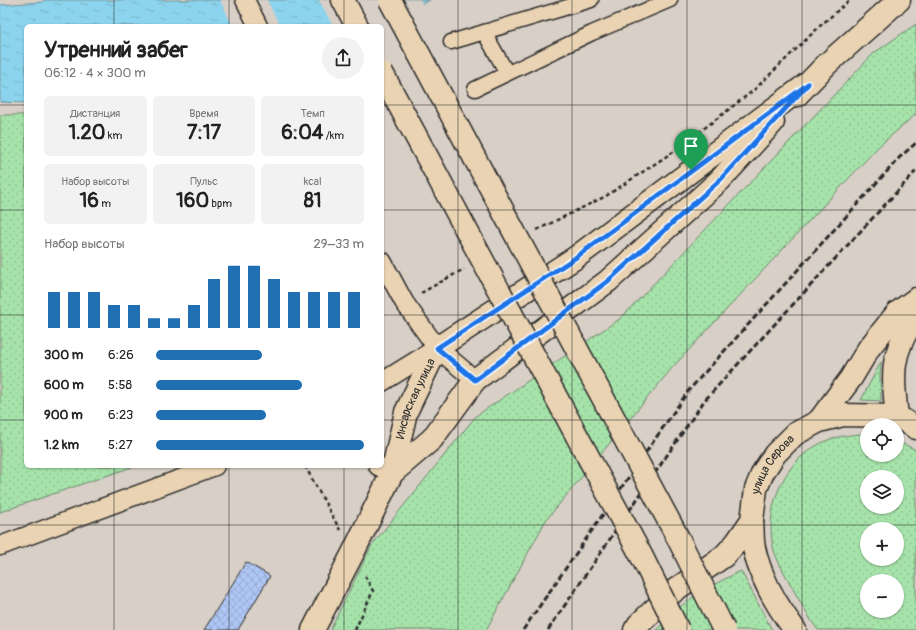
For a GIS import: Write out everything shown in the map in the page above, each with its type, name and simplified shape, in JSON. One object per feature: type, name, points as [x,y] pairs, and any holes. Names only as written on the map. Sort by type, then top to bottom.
[{"type":"street","points":[[245,0],[257,24]]},
{"type":"street","points":[[343,0],[356,24]]},
{"type":"street","points":[[390,0],[670,524],[724,630]]},
{"type":"street","points":[[451,42],[591,0]]},
{"type":"street","points":[[475,88],[592,33],[670,0]]},
{"type":"street","name":"Инсарская улица","points":[[385,469],[432,439],[475,380],[608,281],[720,180],[808,84],[871,23],[899,0]]},
{"type":"street","points":[[484,32],[507,73]]},
{"type":"street","points":[[384,77],[642,557],[678,630]]},
{"type":"street","name":"Инсарская улица","points":[[313,630],[353,553],[406,412],[437,348],[575,258],[808,84]]},
{"type":"street","points":[[384,265],[404,302],[437,348],[475,380]]},
{"type":"street","name":"улица Серова","points":[[635,630],[639,624],[675,590],[724,556],[736,543],[752,520],[756,489],[763,472],[775,454],[795,434],[819,421],[851,378],[869,348],[897,313],[916,299]]},
{"type":"street","points":[[897,416],[894,391],[895,360],[906,331],[916,318]]},
{"type":"street","points":[[384,381],[437,348]]},
{"type":"street","points":[[819,421],[843,414],[897,416],[916,428]]},
{"type":"street","points":[[0,546],[210,468]]},
{"type":"street","points":[[752,520],[754,546],[758,563],[777,602],[795,630]]},
{"type":"path","points":[[548,224],[606,196],[676,150],[754,90],[821,25],[850,0]]},
{"type":"green space","points":[[916,24],[916,114],[878,147],[672,368],[546,520],[486,630],[330,630],[372,545],[476,416],[621,318],[874,53]]},
{"type":"green space","points":[[0,115],[24,115],[24,468],[129,468],[0,512]]},
{"type":"green space","points":[[881,362],[881,401],[861,400]]},
{"type":"green space","points":[[860,434],[860,462],[904,462],[904,444],[916,450],[916,630],[818,630],[793,589],[775,553],[771,531],[772,514],[775,498],[781,483],[800,457],[813,447],[828,440]]},
{"type":"green space","points":[[741,571],[772,630],[657,630],[685,603],[717,583]]},
{"type":"water","points":[[45,0],[430,0],[375,24],[24,24],[24,103],[0,102],[0,5],[42,2]]},
{"type":"pier","points":[[220,0],[267,0],[279,24],[232,24]]},
{"type":"pier","points":[[319,0],[420,0],[423,5],[380,24],[332,24]]},
{"type":"building","points":[[246,562],[270,576],[238,630],[204,630]]},
{"type":"railway","points":[[523,630],[689,390],[900,157],[916,143]]},
{"type":"railway","points":[[548,630],[704,401],[916,171]]},
{"type":"route","points":[[808,84],[720,180],[608,281],[475,380],[437,348],[575,258],[691,170],[808,84]]}]
